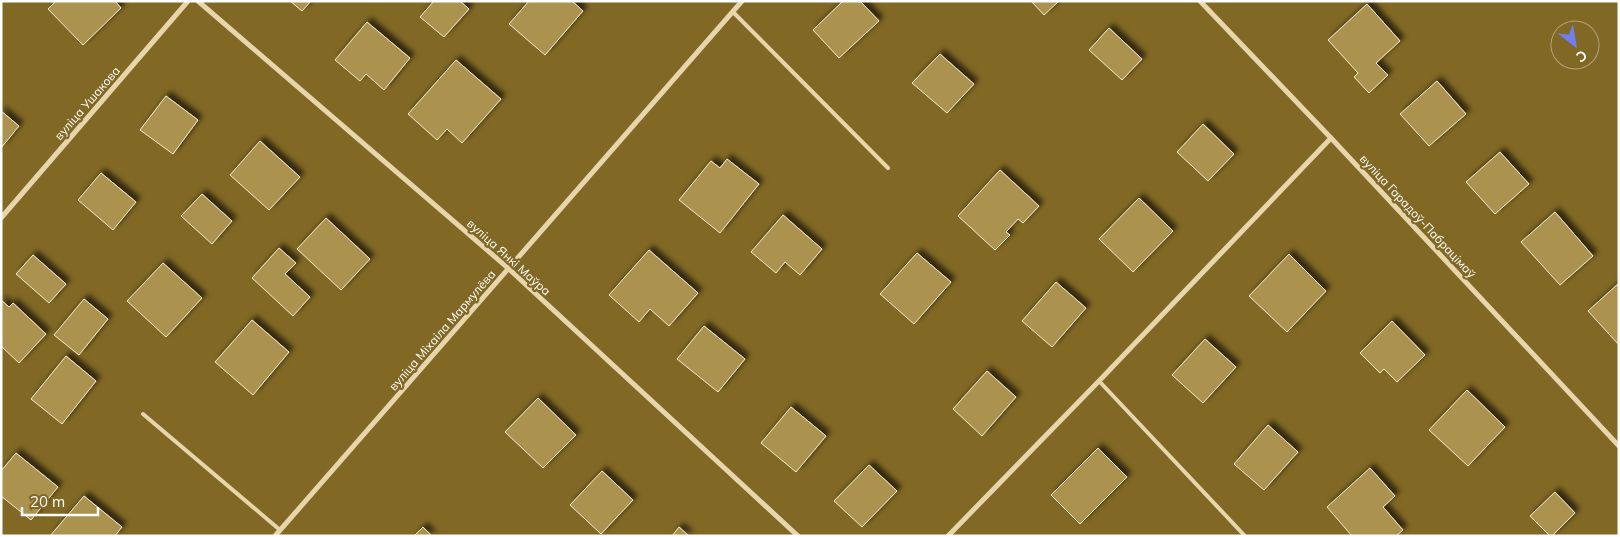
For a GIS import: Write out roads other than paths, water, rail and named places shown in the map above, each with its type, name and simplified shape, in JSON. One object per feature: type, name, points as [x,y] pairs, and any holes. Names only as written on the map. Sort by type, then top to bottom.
[{"type":"street","name":"вуліца Ушакова","points":[[1,218],[188,1]]},
{"type":"street","name":"вуліца Янкі Маўра","points":[[198,1],[508,268],[798,536]]},
{"type":"street","name":"вуліца Міхаіла Мармулёва","points":[[275,536],[742,1]]},
{"type":"street","name":"вуліца Гарадоў-Пабрацімаў","points":[[1200,1],[1332,138],[1619,446]]},
{"type":"street","points":[[948,536],[1332,138]]},
{"type":"street","points":[[280,530],[285,536]]},
{"type":"lane","points":[[733,12],[888,168]]},
{"type":"lane","points":[[1099,381],[1245,536]]},
{"type":"lane","points":[[143,414],[280,530]]}]
